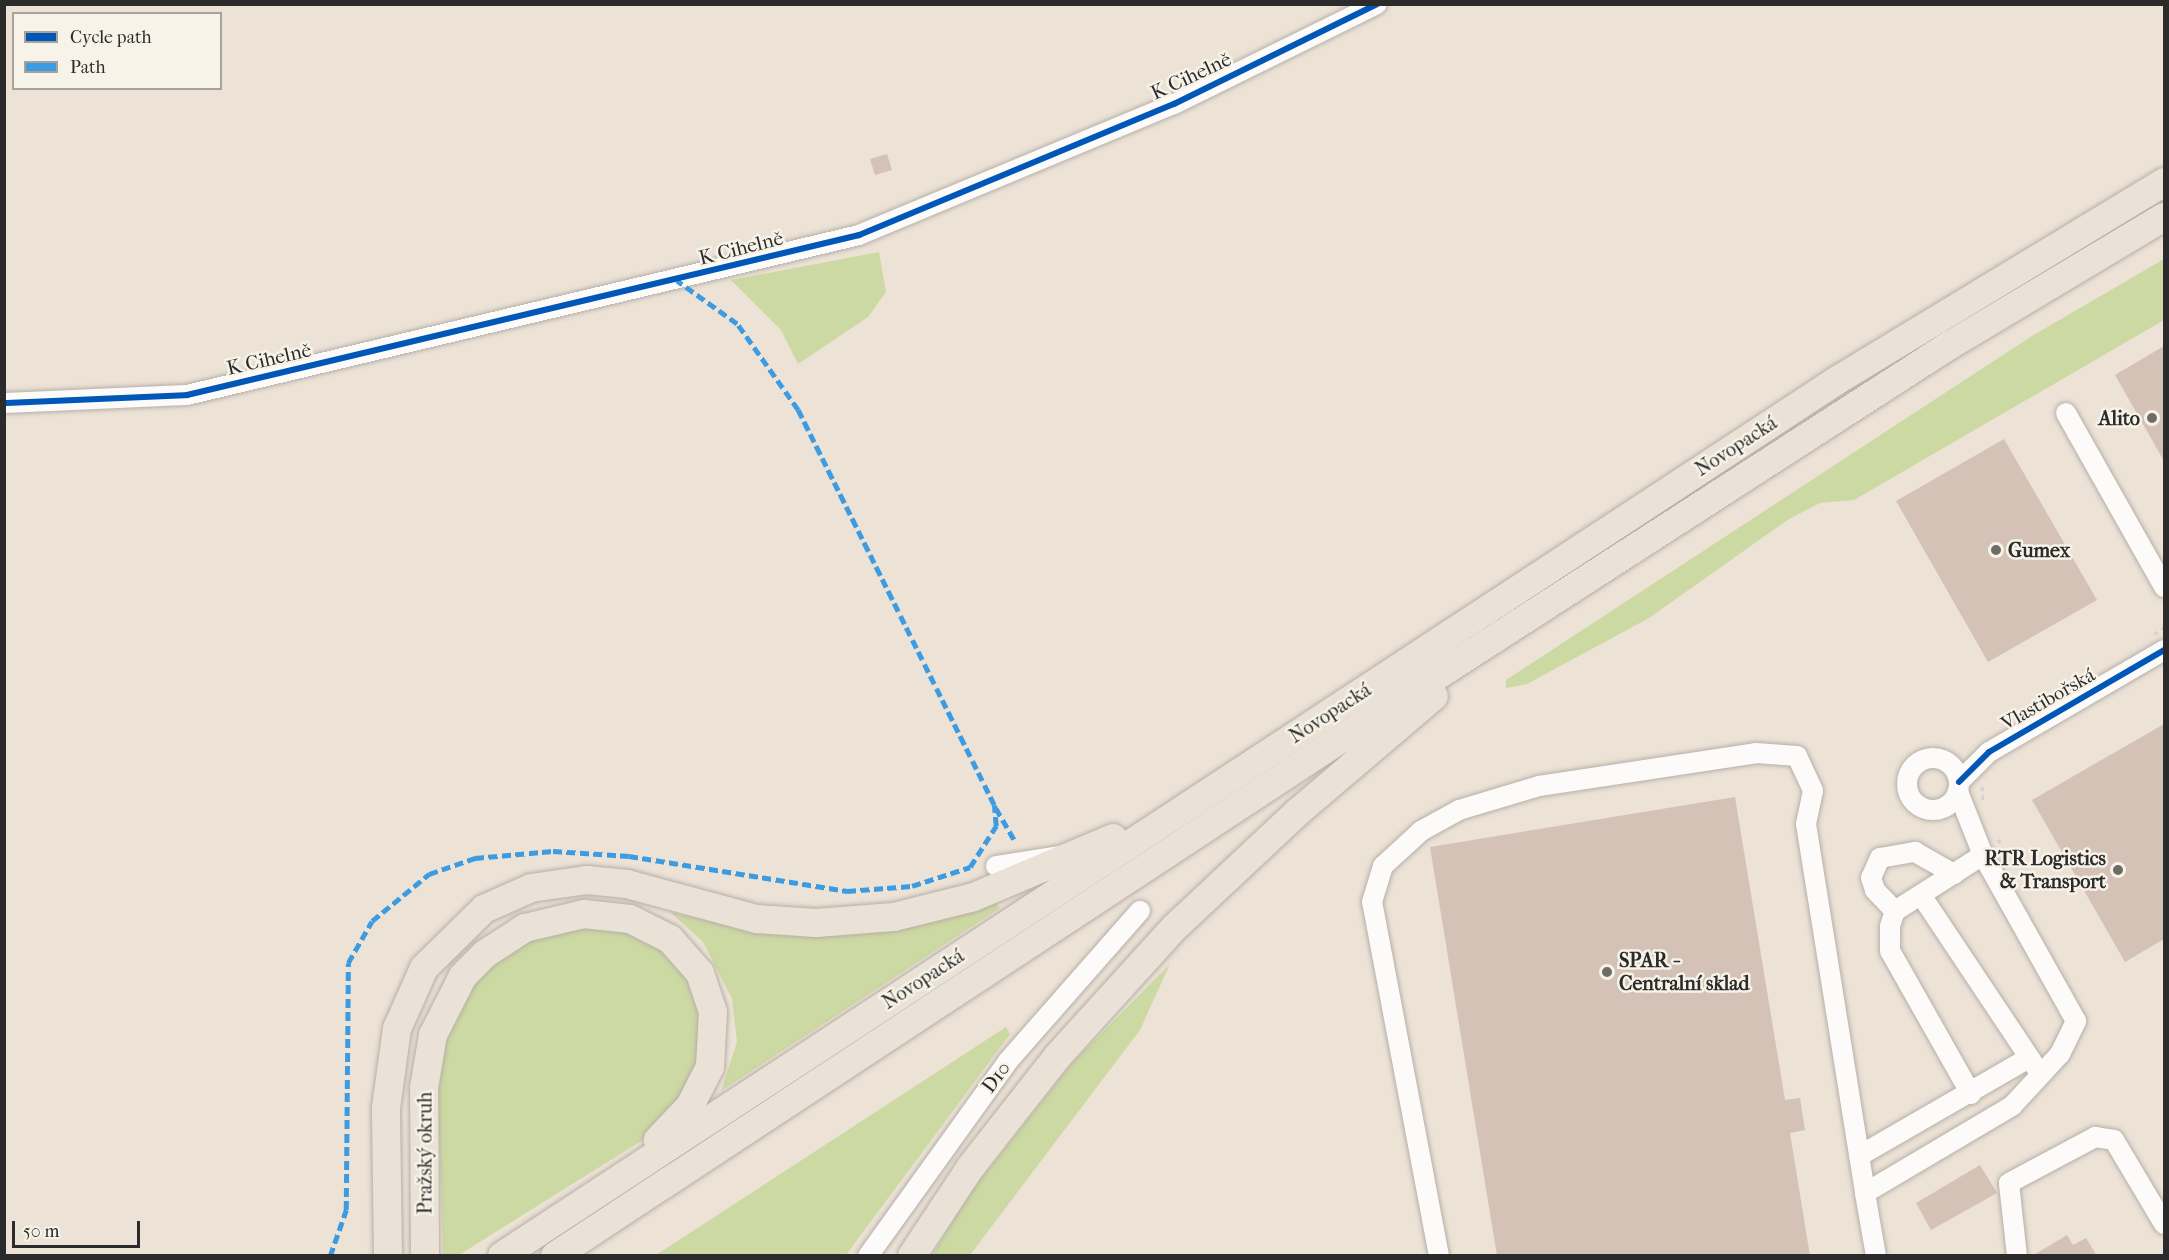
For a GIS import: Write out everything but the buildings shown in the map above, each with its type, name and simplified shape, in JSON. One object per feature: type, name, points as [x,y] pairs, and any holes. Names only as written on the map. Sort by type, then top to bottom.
[{"type":"highway","name":"Novopacká","points":[[502,1256],[1836,381],[2164,182]]},
{"type":"highway","name":"Novopacká","points":[[555,1256],[1520,623],[1950,345],[2164,217]]},
{"type":"highway","points":[[912,1256],[970,1168],[1057,1057],[1175,927],[1291,818],[1520,623]]},
{"type":"highway","name":"Pražský okruh","points":[[388,1256],[387,1083],[404,1009],[424,968],[470,919],[531,888],[607,881],[757,919],[850,922],[932,909],[1075,856],[1207,794]]},
{"type":"highway","name":"Pražský okruh","points":[[425,1256],[423,1111],[429,1052],[445,1005],[463,976],[484,954],[525,928],[568,916],[615,916],[670,939],[700,973],[710,999],[715,1039],[710,1067],[681,1118],[613,1183]]},
{"type":"street","name":"K Cihelně","points":[[4,403],[187,395],[859,235],[1174,104],[1377,4]]},
{"type":"street","points":[[2066,414],[2164,586]]},
{"type":"street","name":"Vlastibořská","points":[[1983,855],[1959,787],[1989,752],[2164,650]]},
{"type":"street","points":[[1439,1256],[1372,902],[1383,866],[1421,831],[1459,810],[1539,786],[1756,753],[1797,756],[1813,791],[1806,824],[1876,1256]]},
{"type":"street","points":[[1895,911],[1875,890],[1871,878],[1880,858],[1915,852],[1954,874]]},
{"type":"street","points":[[996,866],[1036,855],[1075,856]]},
{"type":"street","points":[[1865,1193],[2012,1106],[2060,1054],[2076,1021],[1983,855],[1895,911]]},
{"type":"street","points":[[1921,895],[2041,1075]]},
{"type":"street","name":"D10","points":[[868,1256],[1008,1061],[1140,911]]},
{"type":"street","points":[[1895,911],[1890,951],[1971,1094]]},
{"type":"street","points":[[1858,1156],[1971,1094],[2029,1058]]},
{"type":"street","points":[[2017,1256],[2009,1183],[2095,1137],[2114,1140],[2164,1224]]},
{"type":"path","points":[[1984,781],[1984,809]]},
{"type":"path","points":[[1991,828],[2003,848]]},
{"type":"green space","points":[[879,252],[886,292],[868,317],[798,364],[781,330],[731,280]]},
{"type":"green space","points":[[2164,259],[2164,320],[1854,500],[1820,503],[1789,519],[1649,618],[1527,684],[1506,688],[1506,680],[2032,336]]},
{"type":"green space","points":[[996,903],[1000,908],[721,1091],[737,1042],[732,999],[703,942],[670,912],[742,928],[967,913]]},
{"type":"green space","points":[[563,926],[641,932],[695,980],[705,1043],[691,1090],[646,1138],[459,1255],[443,1256],[437,1063],[456,997],[503,950]]},
{"type":"green space","points":[[1170,964],[1140,1030],[970,1255],[932,1256],[968,1195],[1072,1063]]},
{"type":"green space","points":[[1006,1027],[1010,1034],[846,1255],[656,1255]]},
{"type":"marked path","points":[[330,1256],[346,1210],[348,963],[372,921],[429,874],[475,858],[553,851],[629,856],[847,891],[912,886],[970,867],[996,826],[994,805],[798,410],[737,324],[677,281]]},
{"type":"marked path","points":[[996,808],[1016,842]]},
{"type":"cycle path","points":[[4,403],[187,395],[859,235],[1174,104],[1377,4]]},
{"type":"cycle path","points":[[1959,782],[1989,752],[2164,650]]},
{"type":"place","name":"Alito","points":[[2152,418]]},
{"type":"place","name":"Gumex","points":[[1996,550]]},
{"type":"place","name":"RTR Logistics & Transport","points":[[2118,870]]},
{"type":"place","name":"SPAR - Centralní sklad","points":[[1607,972]]}]
